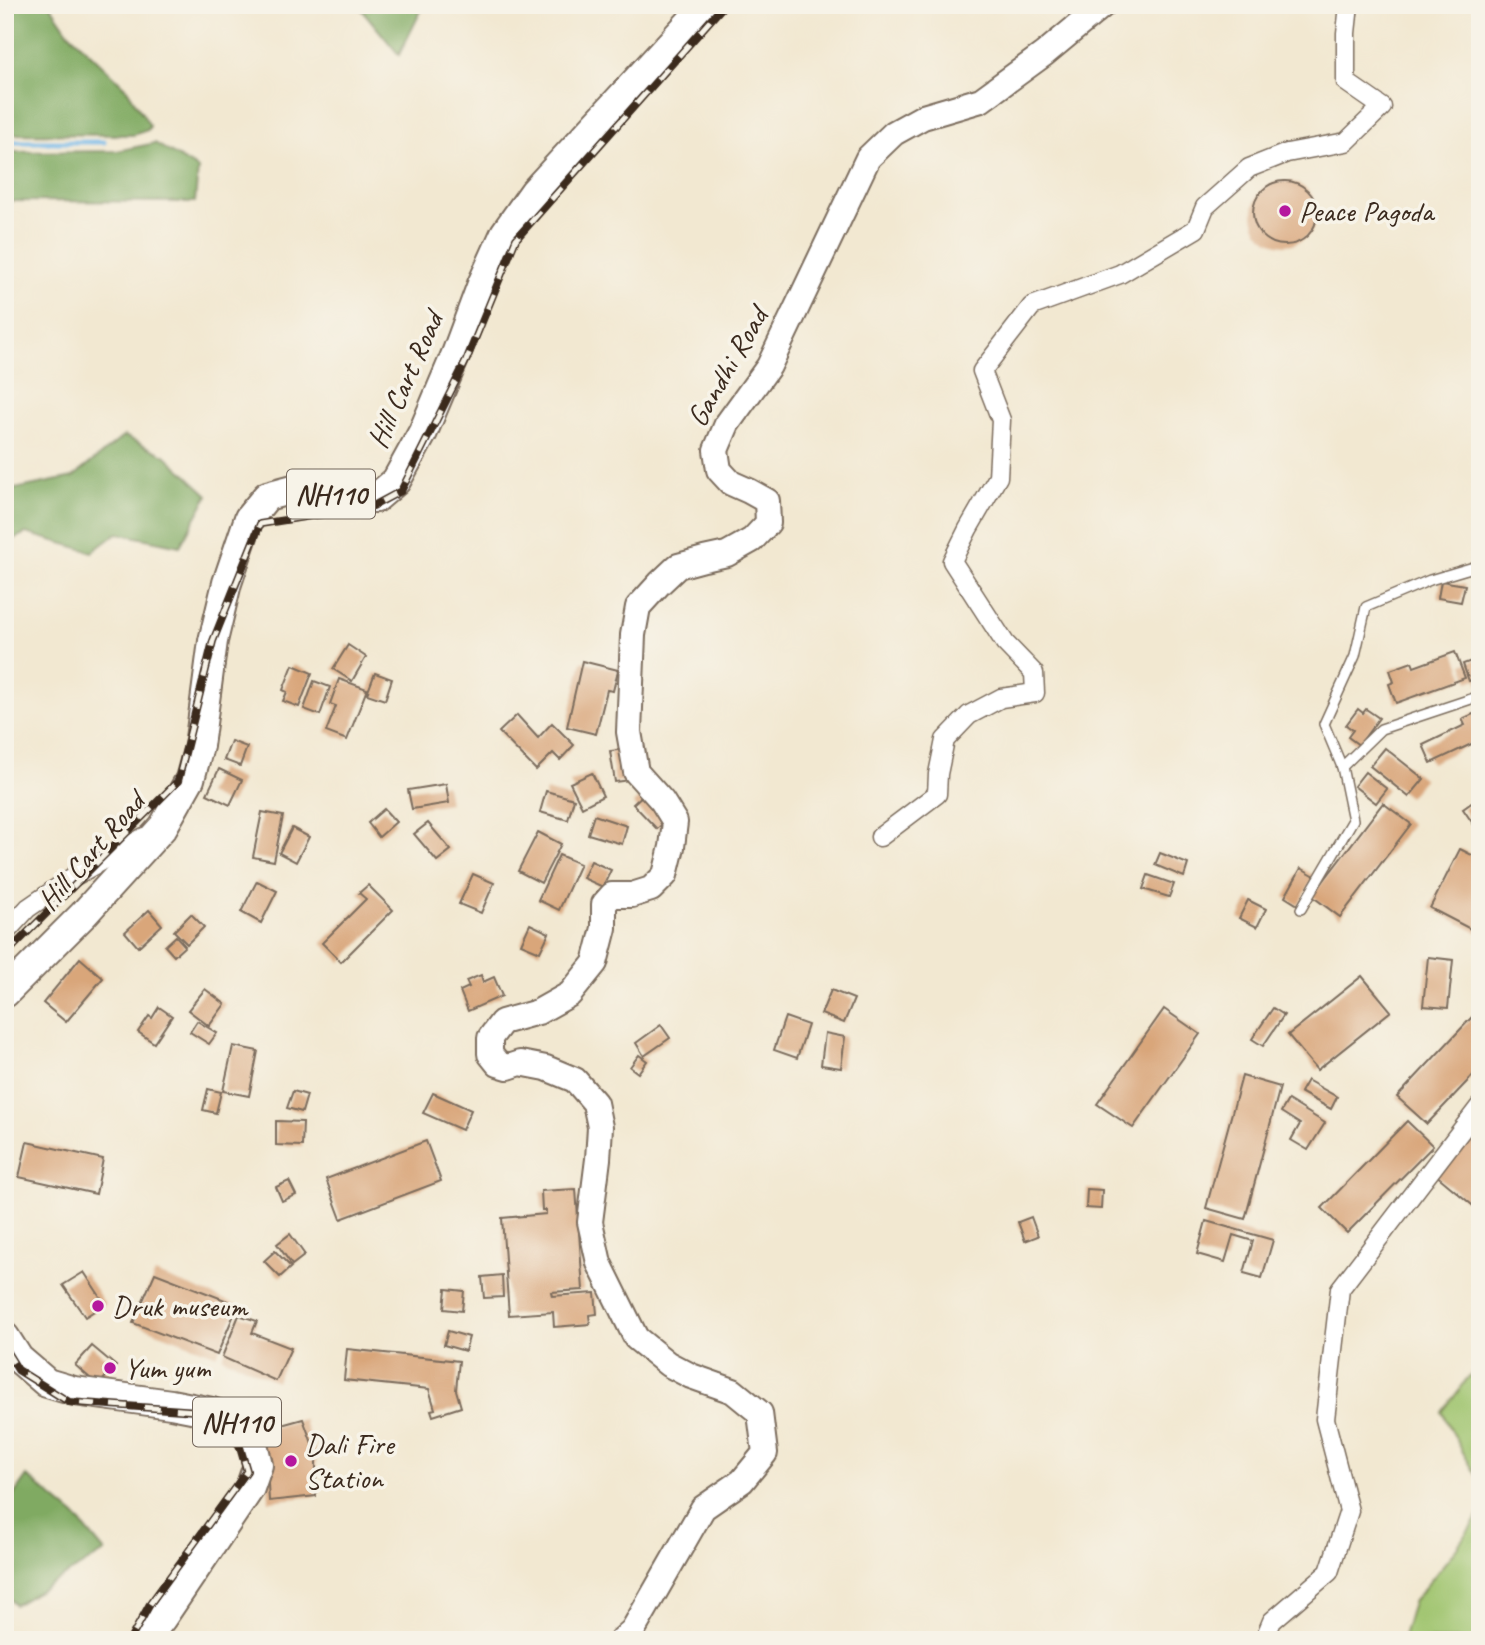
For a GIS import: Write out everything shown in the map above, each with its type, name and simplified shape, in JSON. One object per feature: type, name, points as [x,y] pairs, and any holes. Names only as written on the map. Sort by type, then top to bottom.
[{"type":"highway","name":"Hill Cart Road","points":[[5,993],[83,915],[163,827],[190,779],[199,746],[214,641],[228,583],[249,517],[267,496],[297,488],[349,497],[376,498],[396,481],[424,432],[505,233],[534,192],[706,5]]},
{"type":"highway","name":"NH110","points":[[5,1337],[19,1359],[47,1383],[74,1391],[212,1412],[235,1420],[253,1444],[258,1465],[250,1488],[145,1640]]},
{"type":"main road","name":"Gandhi Road","points":[[622,1640],[633,1630],[703,1508],[742,1481],[765,1453],[760,1413],[733,1391],[691,1376],[668,1364],[636,1338],[599,1263],[590,1222],[600,1127],[595,1103],[575,1080],[546,1068],[520,1063],[508,1067],[498,1064],[490,1054],[490,1038],[502,1022],[538,1012],[570,994],[595,963],[604,928],[604,904],[612,895],[632,895],[651,889],[665,875],[675,822],[662,801],[636,772],[629,732],[633,647],[638,607],[678,566],[727,554],[752,540],[768,523],[767,501],[731,483],[719,470],[716,450],[727,424],[769,366],[868,158],[894,133],[923,117],[982,100],[1044,54],[1103,5]]},
{"type":"street","points":[[880,837],[937,794],[945,740],[968,715],[1001,698],[1035,693],[1034,673],[1005,643],[952,561],[998,477],[1001,420],[982,371],[1032,306],[1119,274],[1196,229],[1205,207],[1249,168],[1287,152],[1346,142],[1382,107],[1346,82],[1349,5]]},
{"type":"street","points":[[5,933],[28,908],[73,877],[163,827]]},
{"type":"street","points":[[1264,1640],[1272,1621],[1328,1572],[1349,1511],[1325,1419],[1340,1289],[1480,1106]]},
{"type":"lane","points":[[1301,909],[1353,820],[1342,767],[1324,724],[1355,656],[1366,607],[1430,580],[1480,566]]},
{"type":"lane","points":[[1342,767],[1381,729],[1480,696]]},
{"type":"green space","points":[[5,5],[50,5],[69,33],[126,88],[150,126],[148,130],[133,135],[5,134]]},
{"type":"green space","points":[[358,5],[424,5],[399,55]]},
{"type":"green space","points":[[155,143],[198,169],[195,202],[5,201],[5,152],[117,151]]},
{"type":"green space","points":[[124,436],[165,455],[208,495],[180,546],[117,533],[92,552],[26,533],[5,543],[5,491],[73,477]]},
{"type":"green space","points":[[1480,1363],[1480,1504],[1478,1478],[1442,1412]]},
{"type":"green space","points":[[27,1476],[75,1516],[105,1552],[15,1605],[5,1592],[5,1498],[10,1500]]},
{"type":"green space","points":[[1480,1514],[1480,1640],[1402,1640],[1413,1602],[1453,1553]]},
{"type":"building","name":"Peace Pagoda","points":[[1285,181],[1303,187],[1311,195],[1317,213],[1311,231],[1303,239],[1285,245],[1267,239],[1259,231],[1253,213],[1259,195],[1267,187]]},
{"type":"building","points":[[1441,581],[1465,585],[1461,602],[1438,598]]},
{"type":"building","points":[[348,645],[366,657],[352,681],[333,669]]},
{"type":"building","points":[[1455,652],[1465,678],[1396,703],[1389,684],[1394,682],[1390,670],[1412,662],[1414,667]]},
{"type":"building","points":[[1480,658],[1479,684],[1477,679],[1469,681],[1463,664]]},
{"type":"building","points":[[582,661],[618,670],[613,691],[607,690],[596,734],[567,727]]},
{"type":"building","points":[[293,665],[312,673],[299,707],[283,701],[287,692],[283,690]]},
{"type":"building","points":[[375,673],[392,679],[385,700],[367,694]]},
{"type":"building","points":[[339,679],[367,689],[347,740],[326,732],[336,706],[330,704]]},
{"type":"building","points":[[314,681],[330,687],[320,715],[304,709]]},
{"type":"building","points":[[1358,709],[1363,713],[1366,709],[1379,718],[1359,745],[1348,737],[1353,730],[1346,725]]},
{"type":"building","points":[[1480,711],[1480,740],[1431,763],[1423,745],[1465,725],[1462,719]]},
{"type":"building","points":[[517,715],[538,738],[552,723],[574,745],[560,760],[553,753],[536,770],[499,732]]},
{"type":"building","points":[[231,741],[247,747],[240,766],[224,760]]},
{"type":"building","points":[[1385,748],[1424,779],[1409,797],[1370,766]]},
{"type":"building","points":[[626,749],[631,780],[615,782],[610,751]]},
{"type":"building","points":[[219,769],[242,780],[230,805],[207,794]]},
{"type":"building","points":[[1365,772],[1387,789],[1376,803],[1354,786]]},
{"type":"building","points":[[592,773],[603,796],[582,807],[570,783]]},
{"type":"building","points":[[446,784],[449,803],[412,809],[408,790]]},
{"type":"building","points":[[546,791],[574,799],[568,820],[540,812]]},
{"type":"building","points":[[644,794],[668,819],[657,829],[633,804]]},
{"type":"building","points":[[1480,797],[1480,825],[1476,828],[1463,809]]},
{"type":"building","points":[[1383,803],[1411,824],[1340,917],[1312,896]]},
{"type":"building","points":[[384,809],[396,822],[379,837],[368,823]]},
{"type":"building","points":[[262,812],[283,816],[274,861],[253,857]]},
{"type":"building","points":[[594,815],[627,826],[622,844],[588,834]]},
{"type":"building","points":[[428,823],[451,850],[437,861],[414,834]]},
{"type":"building","points":[[292,828],[309,837],[296,862],[279,853]]},
{"type":"building","points":[[538,832],[561,844],[541,883],[518,871]]},
{"type":"building","points":[[1460,849],[1480,859],[1480,934],[1430,908]]},
{"type":"building","points":[[1160,853],[1188,864],[1184,877],[1155,865]]},
{"type":"building","points":[[559,855],[580,864],[559,910],[538,900]]},
{"type":"building","points":[[591,861],[611,870],[603,887],[583,878]]},
{"type":"building","points":[[1301,868],[1315,876],[1298,905],[1285,897]]},
{"type":"building","points":[[473,874],[494,883],[481,913],[459,904]]},
{"type":"building","points":[[1148,875],[1174,884],[1169,897],[1143,889]]},
{"type":"building","points":[[257,881],[277,891],[261,923],[241,912]]},
{"type":"building","points":[[368,885],[393,910],[341,962],[322,943],[366,899],[359,893]]},
{"type":"building","points":[[1248,900],[1266,909],[1257,927],[1239,918]]},
{"type":"building","points":[[149,910],[162,925],[138,947],[125,932]]},
{"type":"building","points":[[191,914],[204,927],[187,944],[174,931]]},
{"type":"building","points":[[530,924],[549,933],[540,952],[521,944]]},
{"type":"building","points":[[176,936],[185,946],[174,956],[165,946]]},
{"type":"building","points":[[1428,957],[1453,960],[1448,1008],[1423,1006]]},
{"type":"building","points":[[80,958],[103,978],[66,1022],[43,1003]]},
{"type":"building","points":[[481,975],[483,982],[494,977],[502,996],[468,1011],[460,991],[469,987],[466,981]]},
{"type":"building","points":[[1362,976],[1391,1011],[1317,1070],[1288,1035]]},
{"type":"building","points":[[205,989],[225,1004],[209,1026],[188,1010]]},
{"type":"building","points":[[831,990],[854,999],[844,1023],[821,1014]]},
{"type":"building","points":[[159,1007],[172,1016],[154,1043],[138,1032]]},
{"type":"building","points":[[1273,1008],[1284,1015],[1263,1046],[1252,1039]]},
{"type":"building","points":[[1164,1009],[1200,1034],[1133,1128],[1097,1104]]},
{"type":"building","points":[[785,1017],[808,1025],[797,1058],[774,1050]]},
{"type":"building","points":[[1472,1017],[1480,1024],[1480,1068],[1427,1124],[1397,1097]]},
{"type":"building","points":[[197,1021],[217,1033],[209,1044],[190,1032]]},
{"type":"building","points":[[661,1025],[670,1038],[644,1056],[636,1043]]},
{"type":"building","points":[[825,1033],[845,1037],[841,1068],[821,1065]]},
{"type":"building","points":[[233,1046],[258,1051],[249,1096],[223,1091]]},
{"type":"building","points":[[639,1055],[647,1061],[638,1073],[630,1067]]},
{"type":"building","points":[[1242,1076],[1280,1087],[1245,1219],[1206,1208]]},
{"type":"building","points":[[1307,1080],[1337,1097],[1331,1109],[1300,1092]]},
{"type":"building","points":[[208,1089],[221,1092],[216,1113],[203,1110]]},
{"type":"building","points":[[293,1091],[307,1095],[302,1112],[287,1108]]},
{"type":"building","points":[[433,1093],[471,1110],[462,1130],[423,1113]]},
{"type":"building","points":[[1288,1100],[1325,1123],[1308,1150],[1291,1140],[1300,1124],[1281,1112]]},
{"type":"building","points":[[276,1121],[303,1122],[302,1146],[276,1145]]},
{"type":"building","points":[[1407,1121],[1433,1146],[1347,1233],[1322,1208]]},
{"type":"building","points":[[1480,1121],[1480,1205],[1477,1209],[1435,1174]]},
{"type":"building","points":[[426,1141],[441,1181],[341,1219],[326,1179]]},
{"type":"building","points":[[27,1142],[103,1159],[96,1194],[19,1177]]},
{"type":"building","points":[[289,1181],[296,1195],[282,1201],[276,1187]]},
{"type":"building","points":[[576,1189],[583,1290],[551,1292],[552,1296],[595,1293],[597,1314],[589,1315],[590,1324],[554,1327],[553,1312],[509,1315],[502,1218],[546,1214],[546,1210],[542,1210],[541,1191]]},
{"type":"building","points":[[1087,1189],[1102,1190],[1101,1209],[1086,1208]]},
{"type":"building","points":[[1031,1217],[1038,1236],[1025,1241],[1018,1222]]},
{"type":"building","points":[[1206,1221],[1273,1240],[1262,1278],[1244,1273],[1253,1241],[1233,1235],[1225,1262],[1197,1254]]},
{"type":"building","points":[[290,1234],[305,1255],[292,1265],[277,1244]]},
{"type":"building","points":[[275,1251],[291,1267],[280,1277],[264,1261]]},
{"type":"building","points":[[84,1272],[105,1304],[85,1317],[63,1285]]},
{"type":"building","points":[[155,1273],[238,1305],[217,1355],[133,1323]]},
{"type":"building","points":[[502,1275],[503,1297],[484,1298],[482,1277]]},
{"type":"building","points":[[446,1289],[464,1291],[462,1311],[444,1309]]},
{"type":"building","points":[[239,1315],[257,1321],[252,1333],[291,1348],[276,1381],[222,1357]]},
{"type":"building","points":[[448,1331],[469,1337],[465,1351],[444,1345]]},
{"type":"building","points":[[92,1346],[116,1366],[98,1385],[75,1365]]},
{"type":"building","points":[[347,1349],[459,1361],[456,1390],[461,1407],[433,1416],[431,1410],[435,1409],[429,1389],[344,1380]]},
{"type":"building","name":"Dali Fire Station","points":[[303,1419],[316,1454],[316,1496],[269,1501],[267,1467],[256,1432]]},
{"type":"waterway","points":[[5,142],[104,142]]},
{"type":"railway","points":[[5,955],[178,781],[213,641],[260,524],[373,506],[401,491],[466,361],[516,239],[724,5]]},
{"type":"railway","points":[[5,1349],[18,1370],[69,1402],[196,1411],[234,1427],[247,1471],[150,1604],[130,1640]]},
{"type":"place","name":"Peace Pagoda","points":[[1285,211]]},
{"type":"place","name":"Druk museum","points":[[98,1306]]},
{"type":"place","name":"Yum yum","points":[[110,1368]]},
{"type":"place","name":"Dali Fire Station","points":[[291,1461]]}]
